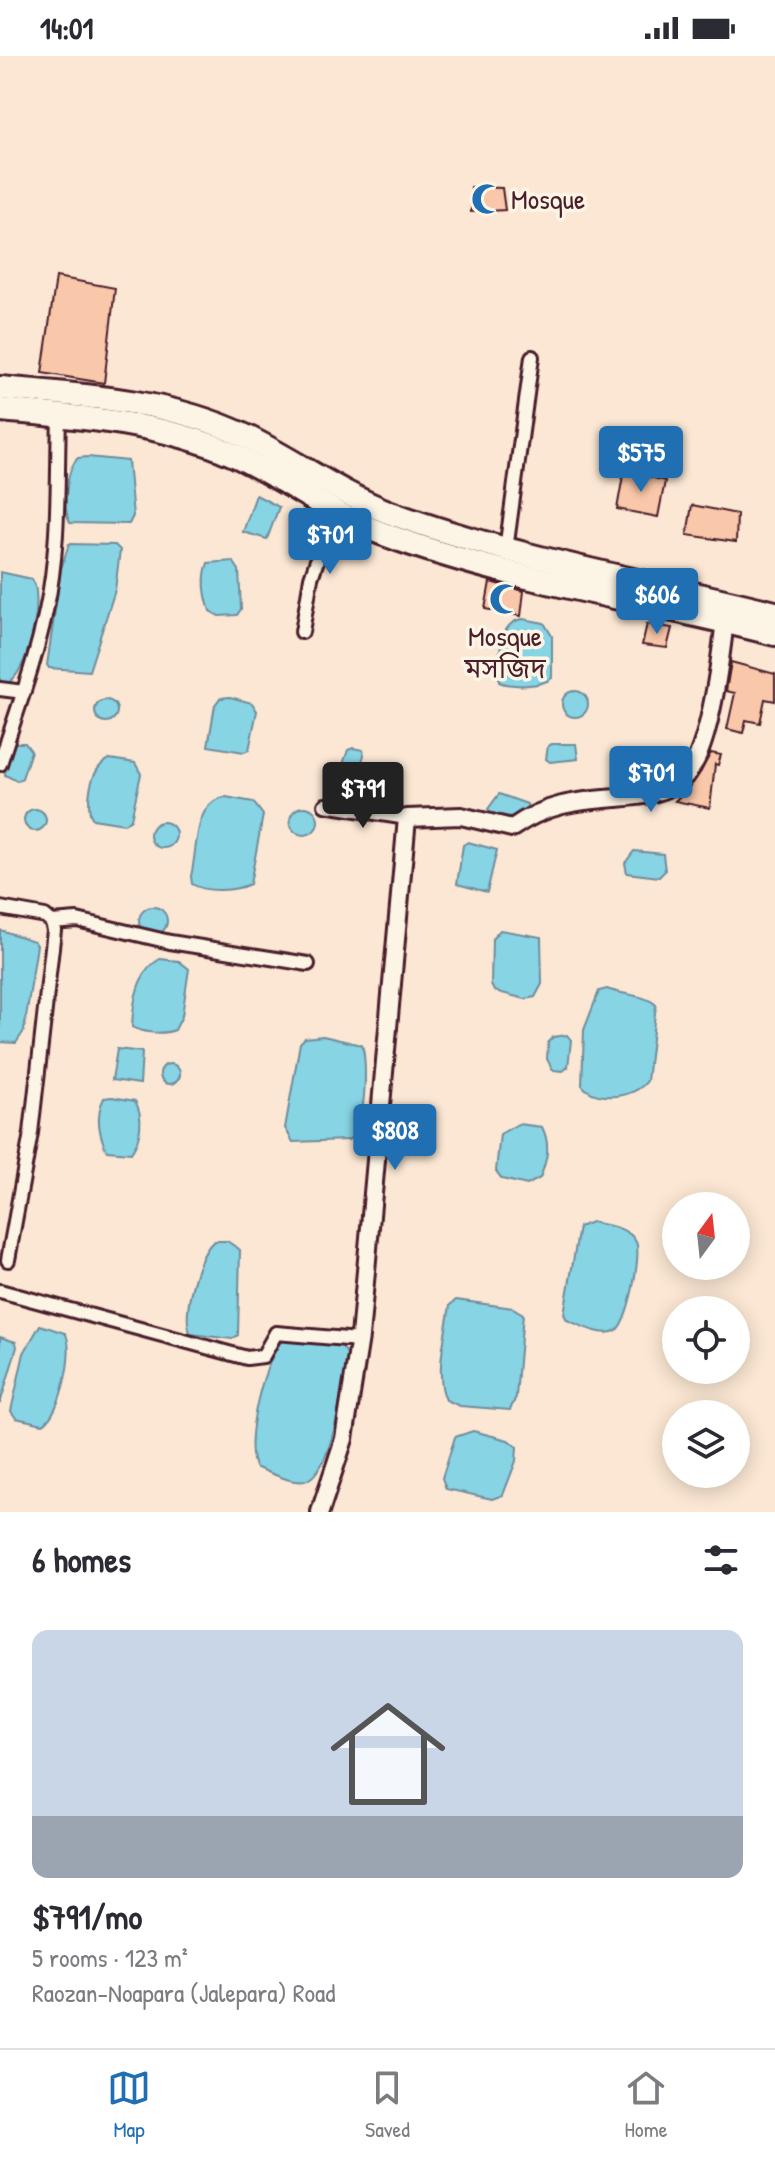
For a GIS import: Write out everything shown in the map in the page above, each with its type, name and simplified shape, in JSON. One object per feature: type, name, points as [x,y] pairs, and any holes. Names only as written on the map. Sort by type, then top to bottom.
[{"type":"highway","points":[[0,388],[61,393],[208,421],[297,463],[342,493],[506,550],[726,611],[775,634]]},
{"type":"highway","points":[[0,410],[59,416],[205,443],[285,481],[333,513],[382,533],[501,572],[726,611],[775,613]]},
{"type":"main road","points":[[320,1512],[344,1439],[359,1340],[407,818],[461,816],[512,828],[535,811],[566,802],[661,793],[687,775],[711,716],[726,611]]},
{"type":"street","points":[[506,550],[532,357]]},
{"type":"street","points":[[0,764],[24,692],[49,594],[57,525],[59,416]]},
{"type":"street","points":[[302,632],[311,578],[333,513]]},
{"type":"street","points":[[0,689],[24,692]]},
{"type":"street","points":[[325,805],[407,818]]},
{"type":"street","points":[[0,908],[45,916],[52,922],[77,920],[170,942],[308,964]]},
{"type":"street","points":[[8,1260],[31,1133],[52,922]]},
{"type":"street","points":[[0,1291],[256,1359],[263,1356],[276,1333],[359,1340]]},
{"type":"water","points":[[78,458],[128,461],[133,516],[129,524],[70,523],[66,508],[68,480]]},
{"type":"water","points":[[256,495],[279,507],[267,539],[243,532]]},
{"type":"water","points":[[69,544],[115,545],[120,550],[115,590],[89,671],[49,668],[47,665],[61,569]]},
{"type":"water","points":[[233,561],[239,570],[241,609],[237,615],[219,616],[210,611],[208,605],[206,569],[208,563]]},
{"type":"water","points":[[0,572],[32,579],[37,602],[27,652],[14,678],[6,684],[0,683]]},
{"type":"water","points":[[523,619],[544,623],[552,636],[552,678],[526,685],[499,682],[503,635],[514,622]]},
{"type":"water","points":[[575,691],[584,695],[588,704],[584,713],[575,717],[566,713],[562,704],[566,695]]},
{"type":"water","points":[[230,697],[252,703],[257,711],[249,750],[244,752],[208,746],[215,705],[220,698]]},
{"type":"water","points":[[106,700],[114,703],[117,711],[114,719],[106,722],[98,719],[95,711],[98,703]]},
{"type":"water","points":[[15,743],[25,743],[31,751],[22,778],[17,781],[5,775],[7,757]]},
{"type":"water","points":[[576,744],[578,759],[550,762],[546,759],[548,746]]},
{"type":"water","points":[[348,750],[363,750],[364,755],[355,786],[340,783],[338,779]]},
{"type":"water","points":[[110,759],[135,763],[141,774],[131,819],[124,824],[93,819],[90,814],[92,782],[98,768]]},
{"type":"water","points":[[499,794],[527,804],[527,807],[514,817],[492,816],[488,809]]},
{"type":"water","points":[[226,797],[253,802],[263,815],[250,884],[229,889],[205,889],[192,884],[191,876],[199,828],[208,807],[215,800]]},
{"type":"water","points":[[304,807],[314,811],[318,821],[314,831],[304,835],[294,831],[290,821],[294,811]]},
{"type":"water","points":[[31,809],[39,809],[46,820],[39,831],[31,831],[24,824],[24,816]]},
{"type":"water","points":[[163,822],[172,826],[176,835],[172,844],[163,848],[154,844],[150,835],[154,826]]},
{"type":"water","points":[[468,842],[497,850],[487,892],[457,884],[463,845]]},
{"type":"water","points":[[634,851],[663,854],[665,871],[659,877],[627,873],[625,863]]},
{"type":"water","points":[[153,907],[163,911],[167,921],[163,931],[153,935],[143,931],[139,921],[143,911]]},
{"type":"water","points":[[0,930],[34,941],[37,945],[24,1031],[16,1043],[0,1042]]},
{"type":"water","points":[[500,930],[541,937],[542,984],[535,997],[525,999],[494,991],[491,985],[492,939]]},
{"type":"water","points":[[160,959],[179,961],[189,969],[182,1016],[175,1030],[147,1032],[132,1027],[135,998],[146,972]]},
{"type":"water","points":[[607,989],[647,999],[656,1005],[647,1081],[634,1091],[615,1096],[596,1094],[582,1085],[584,1030],[599,991]]},
{"type":"water","points":[[567,1035],[571,1040],[568,1067],[563,1071],[553,1070],[547,1059],[548,1042],[553,1037]]},
{"type":"water","points":[[323,1036],[362,1045],[365,1081],[359,1124],[348,1140],[293,1142],[285,1128],[300,1043],[305,1038]]},
{"type":"water","points":[[117,1049],[142,1052],[140,1084],[112,1080]]},
{"type":"water","points":[[166,1064],[174,1064],[180,1074],[174,1084],[166,1084],[160,1078],[160,1070]]},
{"type":"water","points":[[104,1098],[135,1101],[138,1107],[140,1127],[131,1153],[107,1151],[102,1138],[100,1111]]},
{"type":"water","points":[[518,1124],[542,1127],[547,1146],[540,1178],[527,1185],[502,1179],[496,1171],[500,1134]]},
{"type":"water","points":[[591,1222],[628,1233],[636,1242],[635,1274],[629,1304],[620,1326],[610,1332],[584,1327],[567,1320],[564,1314],[579,1227]]},
{"type":"water","points":[[215,1241],[227,1241],[240,1250],[238,1335],[232,1339],[191,1334],[188,1326],[197,1269]]},
{"type":"water","points":[[456,1300],[513,1308],[523,1314],[516,1397],[510,1410],[460,1406],[446,1400],[441,1379],[442,1354],[450,1305]]},
{"type":"water","points":[[40,1325],[65,1333],[69,1352],[60,1396],[55,1409],[43,1424],[16,1418],[11,1411],[24,1353]]},
{"type":"water","points":[[0,1337],[16,1342],[17,1347],[0,1404]]},
{"type":"water","points":[[286,1338],[341,1345],[347,1354],[330,1444],[315,1474],[305,1481],[287,1479],[257,1468],[253,1458],[253,1422],[258,1400],[271,1360]]},
{"type":"water","points":[[473,1431],[508,1440],[517,1447],[516,1461],[503,1495],[492,1499],[446,1489],[442,1478],[455,1437]]},
{"type":"building","name":"Mosque","points":[[471,187],[502,188],[505,210],[471,212]]},
{"type":"building","points":[[56,277],[115,288],[104,383],[42,373]]},
{"type":"building","points":[[624,470],[665,481],[658,517],[617,509]]},
{"type":"building","points":[[692,505],[737,514],[736,542],[687,535]]},
{"type":"building","name":"Mosque মসজিদ","points":[[490,582],[524,591],[521,616],[485,609]]},
{"type":"building","points":[[647,624],[672,628],[667,648],[642,645]]},
{"type":"building","points":[[731,662],[775,674],[775,701],[765,699],[760,723],[746,720],[743,733],[727,729],[735,693],[726,691]]},
{"type":"building","points":[[711,753],[721,755],[718,765],[715,764],[710,808],[675,801],[694,782]]},
{"type":"place","name":"Mosque","points":[[487,199]]},
{"type":"place","name":"Mosque মসজিদ","points":[[505,599]]}]
